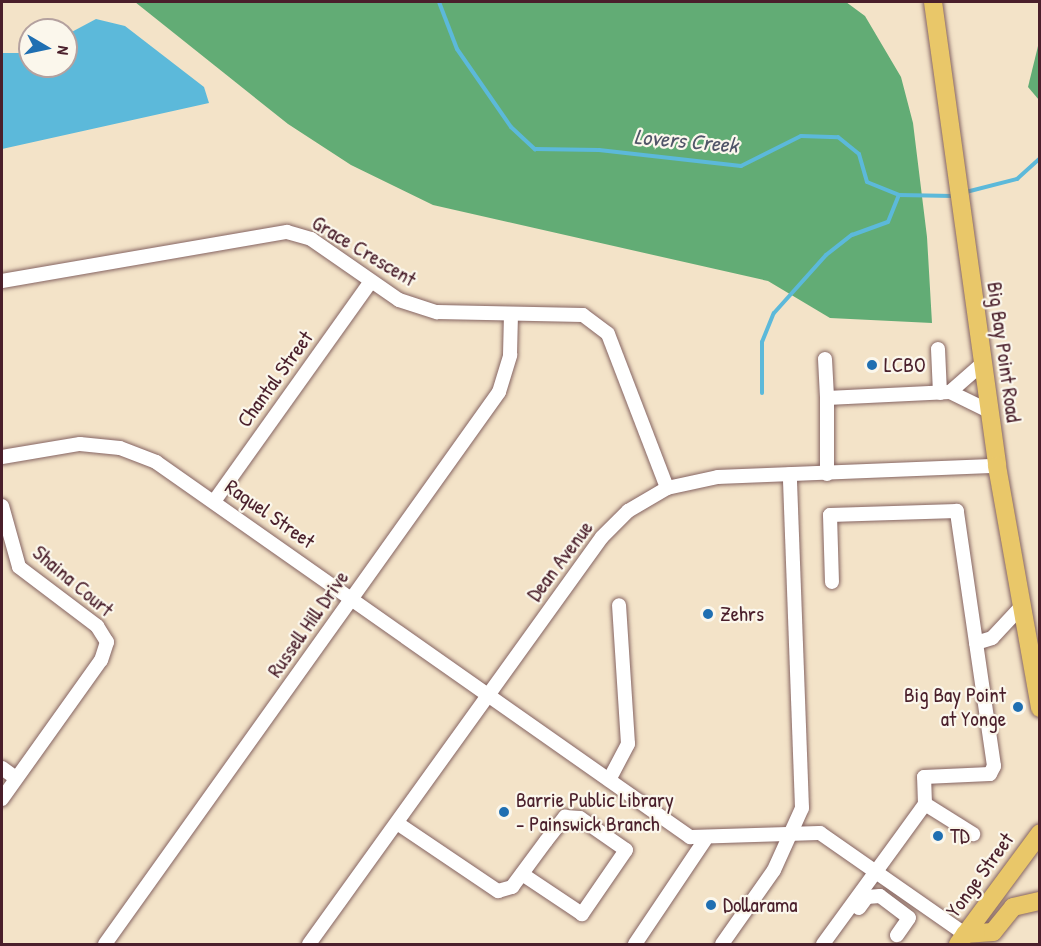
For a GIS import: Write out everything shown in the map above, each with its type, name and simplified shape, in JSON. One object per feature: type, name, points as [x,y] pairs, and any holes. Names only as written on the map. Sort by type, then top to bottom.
[{"type":"main road","name":"Big Bay Point Road","points":[[933,2],[997,466],[1021,607],[1038,682],[1040,708]]},
{"type":"main road","name":"Yonge Street","points":[[962,939],[1040,833]]},
{"type":"main road","points":[[962,939],[993,932],[1019,903],[1040,901]]},
{"type":"street","name":"Grace Crescent","points":[[2,281],[272,231],[311,240],[370,283],[437,312],[583,315],[602,324],[667,488]]},
{"type":"street","name":"Chantal Street","points":[[215,500],[370,283]]},
{"type":"street","name":"Russell Hill Drive","points":[[105,945],[499,392],[510,355],[511,315]]},
{"type":"street","points":[[938,349],[945,392]]},
{"type":"street","points":[[825,359],[827,474]]},
{"type":"street","points":[[945,392],[983,363]]},
{"type":"street","points":[[826,398],[945,392],[989,411]]},
{"type":"street","name":"Raquel Street","points":[[2,457],[66,445],[120,448],[156,462],[215,500],[690,837],[705,840]]},
{"type":"street","name":"Dean Avenue","points":[[309,945],[602,537],[628,511],[667,488],[718,477],[997,466]]},
{"type":"street","points":[[722,945],[795,831],[802,808],[790,474]]},
{"type":"street","name":"Shaina Court","points":[[2,506],[20,567],[98,626],[107,642],[101,660],[2,800]]},
{"type":"street","points":[[823,945],[925,804],[924,777],[990,774],[994,766],[957,511],[830,515],[832,582]]},
{"type":"street","points":[[609,780],[628,744],[619,605]]},
{"type":"street","points":[[976,643],[992,638],[1021,607]]},
{"type":"street","points":[[2,768],[16,778]]},
{"type":"street","points":[[925,804],[973,834]]},
{"type":"street","points":[[397,823],[490,889],[506,891],[522,874],[565,817],[580,818],[626,850],[582,914],[522,874]]},
{"type":"street","points":[[635,945],[705,840],[795,831],[820,833],[962,939]]},
{"type":"street","points":[[833,945],[873,895],[909,918],[897,935]]},
{"type":"green space","points":[[135,2],[846,2],[865,16],[901,77],[913,123],[927,237],[932,323],[830,318],[768,281],[433,205],[351,165],[288,124]]},
{"type":"green space","points":[[1039,42],[1040,100],[1028,87]]},
{"type":"water","points":[[96,19],[125,26],[204,87],[209,103],[2,149],[2,53],[18,53],[18,78],[78,78],[78,29]]},
{"type":"waterway","name":"Lovers Creek","points":[[439,2],[457,49],[511,127],[535,149],[599,150],[741,166],[801,136],[838,137],[859,154],[867,182],[899,195],[953,196]]},
{"type":"waterway","name":"Lovers Creek","points":[[966,192],[1017,179],[1040,158]]},
{"type":"waterway","points":[[762,393],[762,342],[774,313],[826,255],[852,235],[888,222],[899,195]]},
{"type":"place","name":"LCBO","points":[[872,365]]},
{"type":"place","name":"Zehrs","points":[[708,614]]},
{"type":"place","name":"Big Bay Point at Yonge","points":[[1018,707]]},
{"type":"place","name":"Barrie Public Library - Painswick Branch","points":[[504,812]]},
{"type":"place","name":"TD","points":[[938,836]]},
{"type":"place","name":"Dollarama","points":[[711,905]]}]
